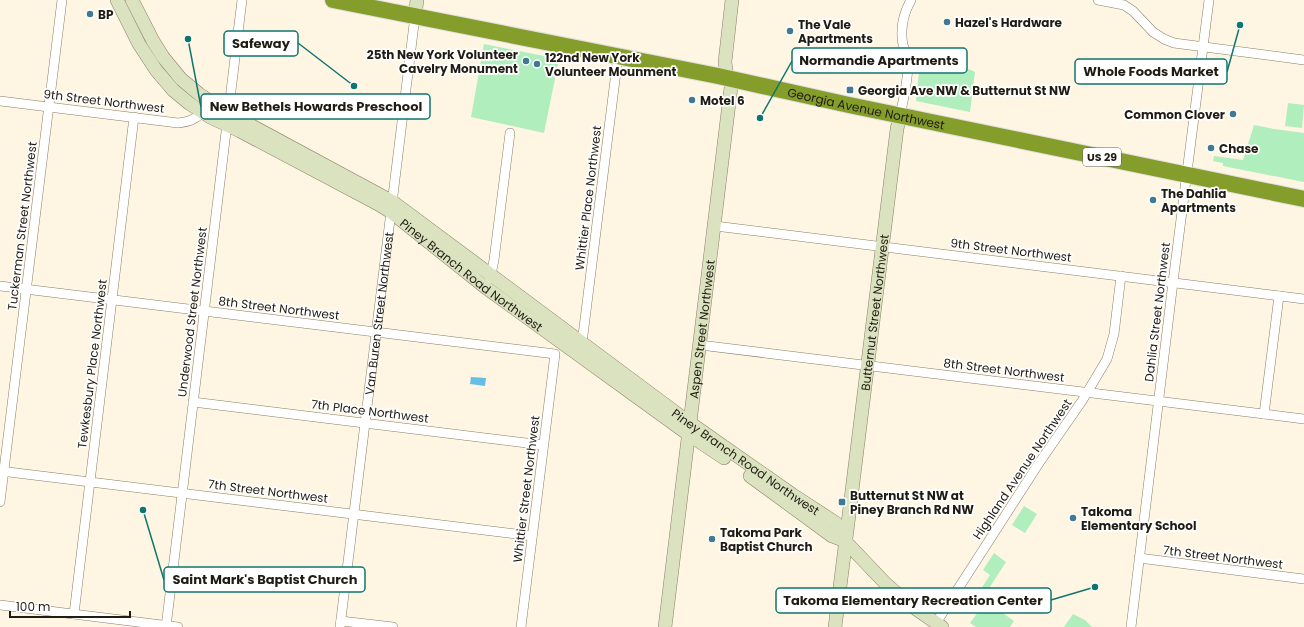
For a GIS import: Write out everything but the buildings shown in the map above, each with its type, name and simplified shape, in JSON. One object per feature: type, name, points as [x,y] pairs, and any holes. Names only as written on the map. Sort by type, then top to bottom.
[{"type":"highway","name":"Georgia Avenue Northwest","points":[[333,0],[416,8],[618,56],[730,78],[1304,199]]},
{"type":"main road","name":"Piney Branch Road Northwest","points":[[117,0],[140,46],[164,80],[181,97],[202,113],[227,119]]},
{"type":"main road","name":"Piney Branch Road Northwest","points":[[132,0],[152,40],[163,58],[181,79],[227,119],[360,193],[392,207],[488,282],[689,428]]},
{"type":"main road","name":"Aspen Street Northwest","points":[[665,627],[715,226],[730,78],[725,62],[732,0]]},
{"type":"main road","points":[[140,46],[152,40]]},
{"type":"main road","name":"Butternut Street Northwest","points":[[835,627],[882,246],[900,115]]},
{"type":"main road","name":"Piney Branch Road Northwest","points":[[488,282],[582,343],[744,472],[832,536],[846,541],[894,590],[939,625]]},
{"type":"street","name":"Tuckerman Street Northwest","points":[[0,502],[2,471],[27,289],[62,0]]},
{"type":"street","name":"Underwood Street Northwest","points":[[166,626],[242,0]]},
{"type":"street","name":"Butternut Street Northwest","points":[[900,115],[908,62],[902,39],[902,29],[905,13],[911,0]]},
{"type":"street","points":[[1098,0],[1120,4],[1127,7],[1133,11],[1153,32],[1169,41],[1182,45],[1304,60]]},
{"type":"street","name":"Dahlia Street Northwest","points":[[1131,627],[1186,174],[1209,0]]},
{"type":"street","name":"Van Buren Street Northwest","points":[[341,624],[416,8]]},
{"type":"street","name":"Whittier Place Northwest","points":[[582,343],[618,56]]},
{"type":"street","name":"9th Street Northwest","points":[[0,101],[178,123],[194,120],[202,113]]},
{"type":"street","name":"Tewkesbury Place Northwest","points":[[74,614],[134,117]]},
{"type":"street","points":[[488,282],[510,133]]},
{"type":"street","name":"9th Street Northwest","points":[[715,226],[1304,299]]},
{"type":"street","name":"Highland Avenue Northwest","points":[[939,625],[1034,470],[1103,366],[1110,351],[1114,334],[1122,276]]},
{"type":"street","name":"8th Street Northwest","points":[[0,286],[555,354]]},
{"type":"street","points":[[1264,414],[1279,296]]},
{"type":"street","name":"8th Street Northwest","points":[[700,345],[1304,419]]},
{"type":"street","name":"Whittier Street Northwest","points":[[521,627],[555,354]]},
{"type":"street","name":"7th Place Northwest","points":[[193,402],[544,445]]},
{"type":"street","name":"7th Street Northwest","points":[[2,471],[532,536]]},
{"type":"street","name":"7th Street Northwest","points":[[1139,558],[1304,579]]},
{"type":"street","points":[[0,605],[178,627]]},
{"type":"street","points":[[341,624],[393,627]]},
{"type":"green space","points":[[484,44],[559,59],[544,133],[471,117]]},
{"type":"green space","points":[[920,62],[957,67],[975,72],[970,112],[916,101]]},
{"type":"green space","points":[[1288,103],[1304,105],[1302,128],[1285,126]]},
{"type":"green space","points":[[1254,125],[1304,133],[1304,182],[1223,166],[1223,163],[1213,161],[1214,156],[1243,160]]},
{"type":"green space","points":[[1024,506],[1037,514],[1025,533],[1012,525]]},
{"type":"green space","points":[[994,553],[1006,562],[984,596],[979,592],[990,575],[983,570]]},
{"type":"green space","points":[[986,601],[1014,621],[1010,627],[976,627],[970,623]]},
{"type":"green space","points":[[1073,614],[1085,620],[1092,627],[1064,627]]},
{"type":"water","points":[[471,377],[486,378],[485,386],[470,384]]},
{"type":"place","name":"BP","points":[[90,14]]},
{"type":"place","name":"Hazel's Hardware","points":[[947,22]]},
{"type":"place","name":"Whole Foods Market","points":[[1240,25]]},
{"type":"place","name":"The Vale Apartments","points":[[790,31]]},
{"type":"place","name":"New Bethels Howards Preschool","points":[[188,39]]},
{"type":"place","name":"25th New York Volunteer Cavelry Monument","points":[[526,61]]},
{"type":"place","name":"122nd New York Volunteer Mounment","points":[[537,64]]},
{"type":"place","name":"Safeway","points":[[354,86]]},
{"type":"place","name":"Georgia Ave NW & Butternut St NW","points":[[850,90]]},
{"type":"place","name":"Motel 6","points":[[692,100]]},
{"type":"place","name":"Common Clover","points":[[1233,114]]},
{"type":"place","name":"Normandie Apartments","points":[[760,118]]},
{"type":"place","name":"Chase","points":[[1211,148]]},
{"type":"place","name":"The Dahlia Apartments","points":[[1153,200]]},
{"type":"place","name":"Butternut St NW at Piney Branch Rd NW","points":[[842,502]]},
{"type":"place","name":"Saint Mark's Baptist Church","points":[[143,510]]},
{"type":"place","name":"Takoma Elementary School","points":[[1073,518]]},
{"type":"place","name":"Takoma Park Baptist Church","points":[[712,539]]},
{"type":"place","name":"Takoma Elementary Recreation Center","points":[[1095,587]]}]
